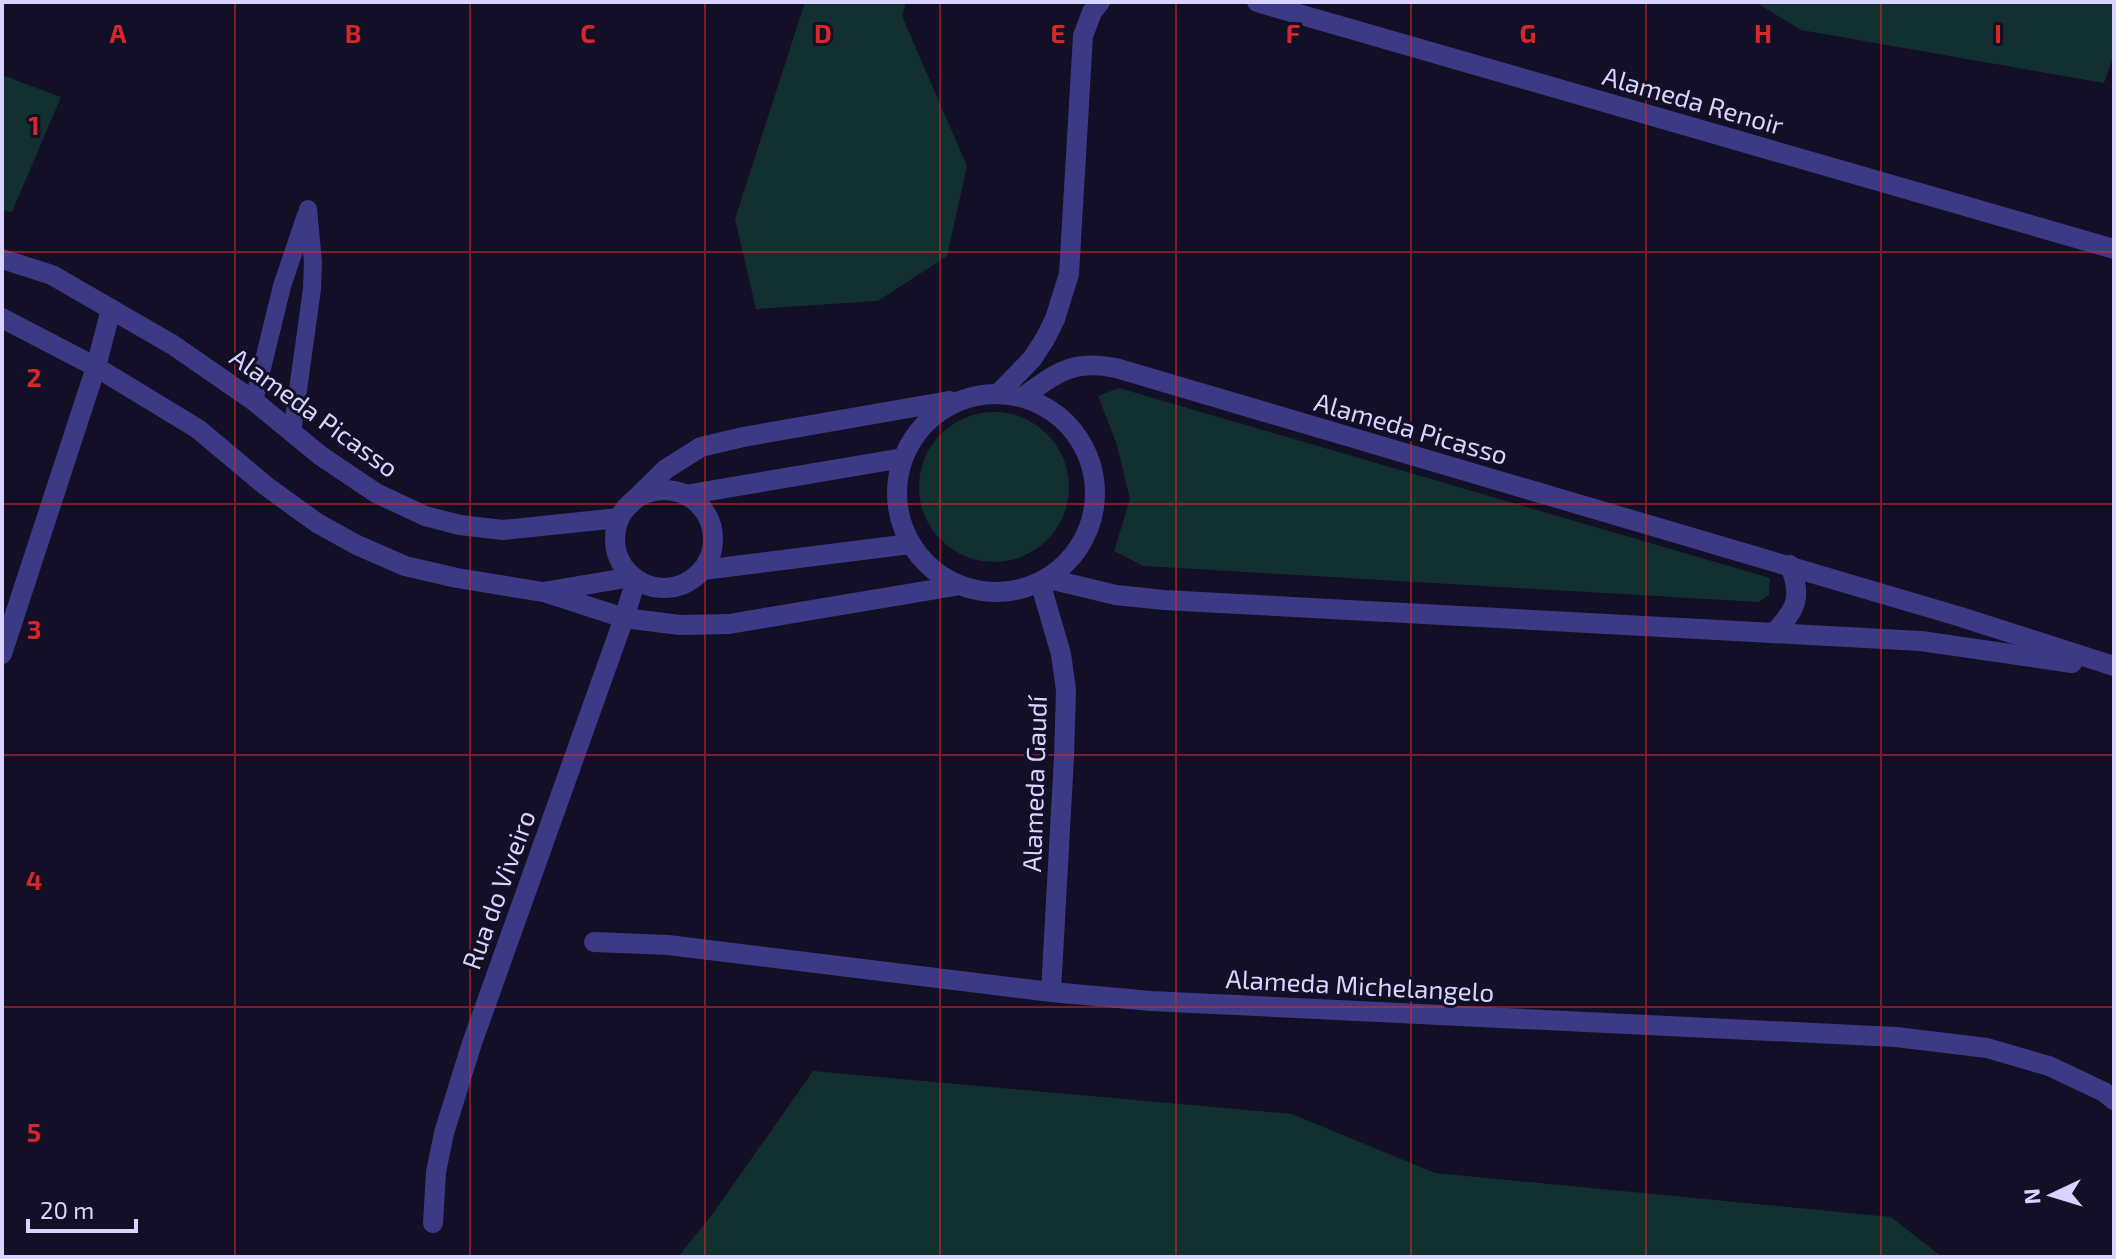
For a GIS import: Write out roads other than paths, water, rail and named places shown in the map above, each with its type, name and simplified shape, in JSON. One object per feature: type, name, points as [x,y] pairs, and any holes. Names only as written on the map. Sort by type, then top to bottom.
[{"type":"street","points":[[999,393],[1032,359],[1045,339],[1055,319],[1069,274],[1083,36],[1092,12],[1100,2]]},
{"type":"street","name":"Alameda Renoir","points":[[1257,2],[2114,249]]},
{"type":"street","name":"Alameda Picasso","points":[[2,259],[52,275],[173,345],[254,401],[321,456],[376,493],[425,516],[460,525],[503,530],[622,514]]},
{"type":"street","points":[[2,654],[96,367],[111,309]]},
{"type":"street","points":[[2,318],[96,367],[198,429],[266,486],[317,523],[405,566],[543,592],[624,618],[680,625],[729,624],[955,586]]},
{"type":"street","name":"Alameda Picasso","points":[[1023,397],[1074,366],[1103,365],[1790,565],[2114,668]]},
{"type":"street","points":[[622,514],[666,469],[701,447],[743,437],[964,398],[999,393],[1023,397],[1056,413],[1078,435],[1092,463],[1096,494],[1091,524],[1077,552],[1045,580],[1002,594],[976,592],[955,586],[927,567],[910,544],[899,517],[896,487],[903,458],[917,432],[938,411],[964,398]]},
{"type":"street","points":[[685,495],[903,458]]},
{"type":"street","points":[[668,490],[685,495],[706,514],[712,528],[713,542],[709,557],[703,570],[678,587],[664,589],[649,586],[623,567],[615,543],[615,530],[622,514],[636,498],[668,490]]},
{"type":"street","points":[[703,570],[910,544]]},
{"type":"street","points":[[1775,632],[1795,606],[1798,592],[1790,565]]},
{"type":"street","points":[[543,592],[634,578]]},
{"type":"street","name":"Rua do Viveiro","points":[[433,1223],[436,1172],[444,1133],[472,1043],[624,618],[634,578]]},
{"type":"street","name":"Alameda Picasso","points":[[1045,580],[1116,595],[1164,600],[1921,641],[2114,668]]},
{"type":"street","name":"Alameda Gaudí","points":[[1045,580],[1066,690],[1051,992]]},
{"type":"street","name":"Alameda Michelangelo","points":[[594,942],[668,945],[1051,992],[1166,1002],[1896,1037],[1987,1048],[2049,1066],[2104,1092],[2114,1100]]},
{"type":"lane","points":[[254,401],[282,286],[308,209],[312,289],[292,433]]}]
